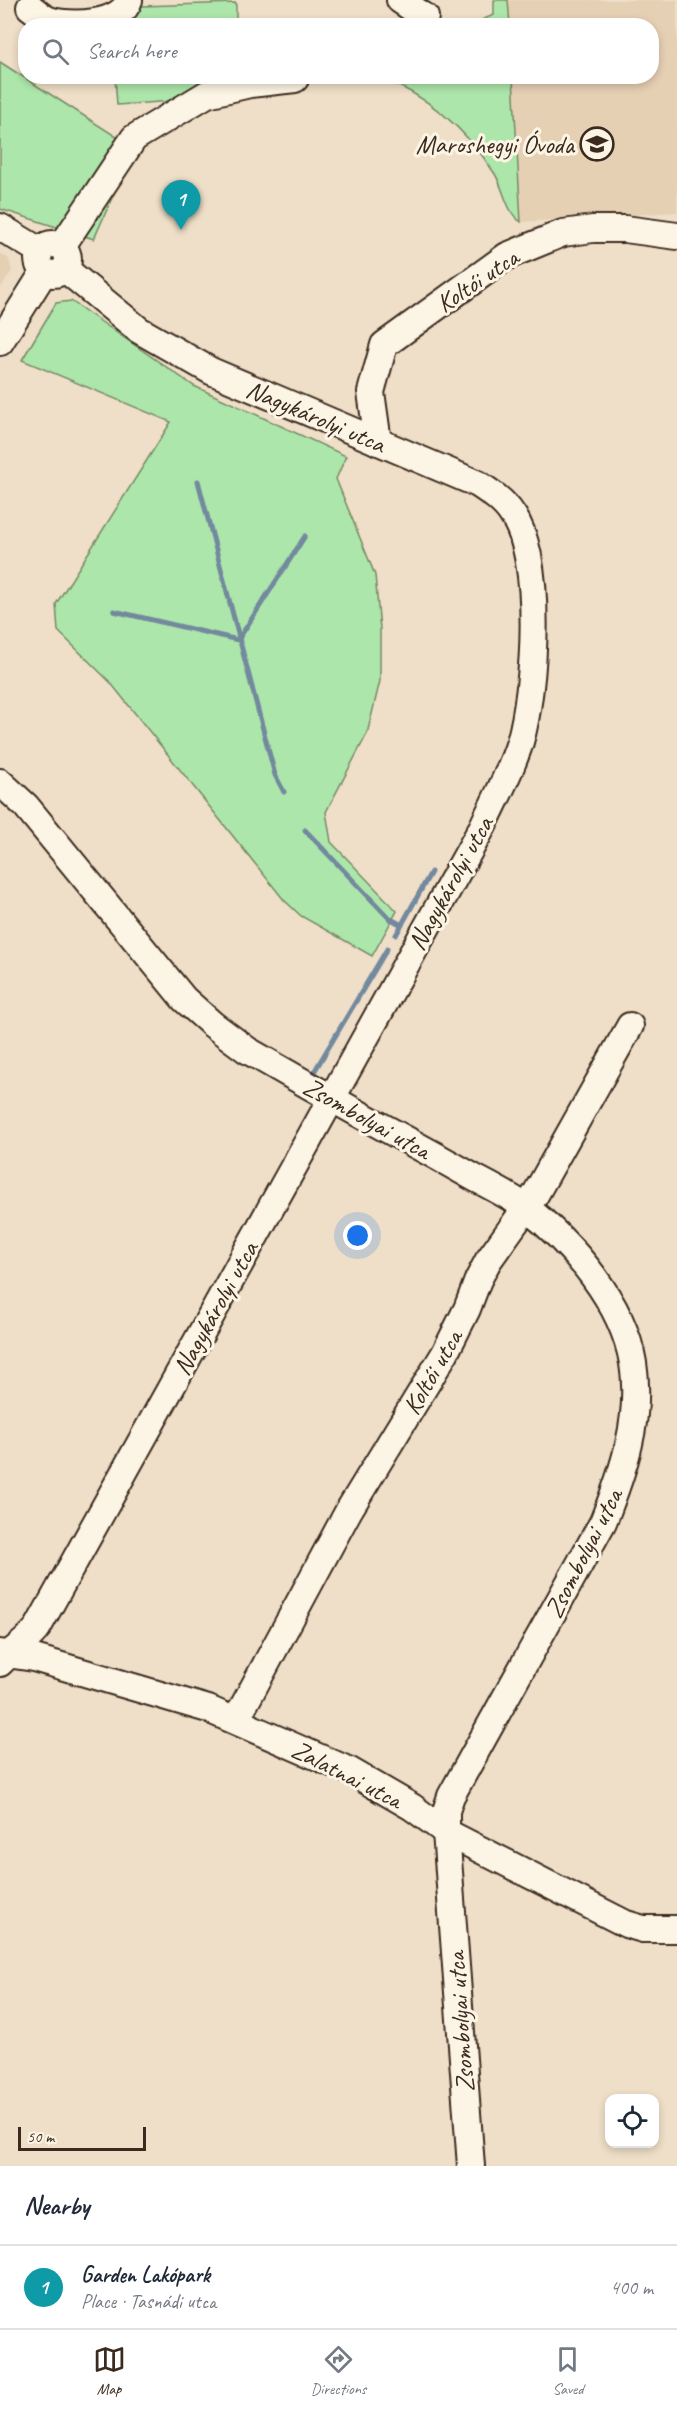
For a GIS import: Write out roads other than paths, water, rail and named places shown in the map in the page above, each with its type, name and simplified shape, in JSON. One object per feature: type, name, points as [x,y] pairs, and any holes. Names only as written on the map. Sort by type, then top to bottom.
[{"type":"street","points":[[109,18],[116,16],[129,0]]},
{"type":"street","points":[[400,0],[425,17]]},
{"type":"street","points":[[30,7],[44,18]]},
{"type":"street","points":[[0,342],[134,138],[207,94],[250,84]]},
{"type":"street","name":"Nagykárolyi utca","points":[[0,227],[53,260],[140,330],[211,371],[478,484],[497,497],[513,514],[523,534],[532,586],[532,678],[529,706],[510,771],[477,836],[38,1627],[30,1639],[3,1657]]},
{"type":"street","name":"Koltói utca","points":[[378,442],[371,392],[384,345],[507,256],[563,233],[593,228],[625,229],[677,236]]},
{"type":"street","name":"Zsombolyai utca","points":[[4,795],[184,999],[212,1024],[247,1050],[525,1207],[567,1246],[595,1278],[613,1305],[626,1334],[633,1364],[635,1396],[632,1435],[622,1475],[603,1522],[451,1796],[446,1811],[471,2166]]},
{"type":"street","name":"Koltói utca","points":[[236,1720],[349,1510],[445,1353],[488,1261],[535,1195],[630,1026]]},
{"type":"street","name":"Zalatnai utca","points":[[3,1657],[34,1658],[208,1709],[236,1720],[381,1787],[446,1832],[626,1924],[643,1929],[677,1929]]},
{"type":"waterway","points":[[198,481],[275,775],[284,792]]},
{"type":"waterway","points":[[238,640],[305,536]]},
{"type":"waterway","points":[[114,611],[238,640]]},
{"type":"waterway","points":[[305,830],[389,918],[402,925]]},
{"type":"waterway","points":[[396,935],[431,872]]},
{"type":"waterway","points":[[314,1072],[387,949]]},
{"type":"place","name":"Maroshegyi Óvoda","points":[[597,144]]},
{"type":"place","name":"Garden Lakópark","points":[[181,230]]}]
